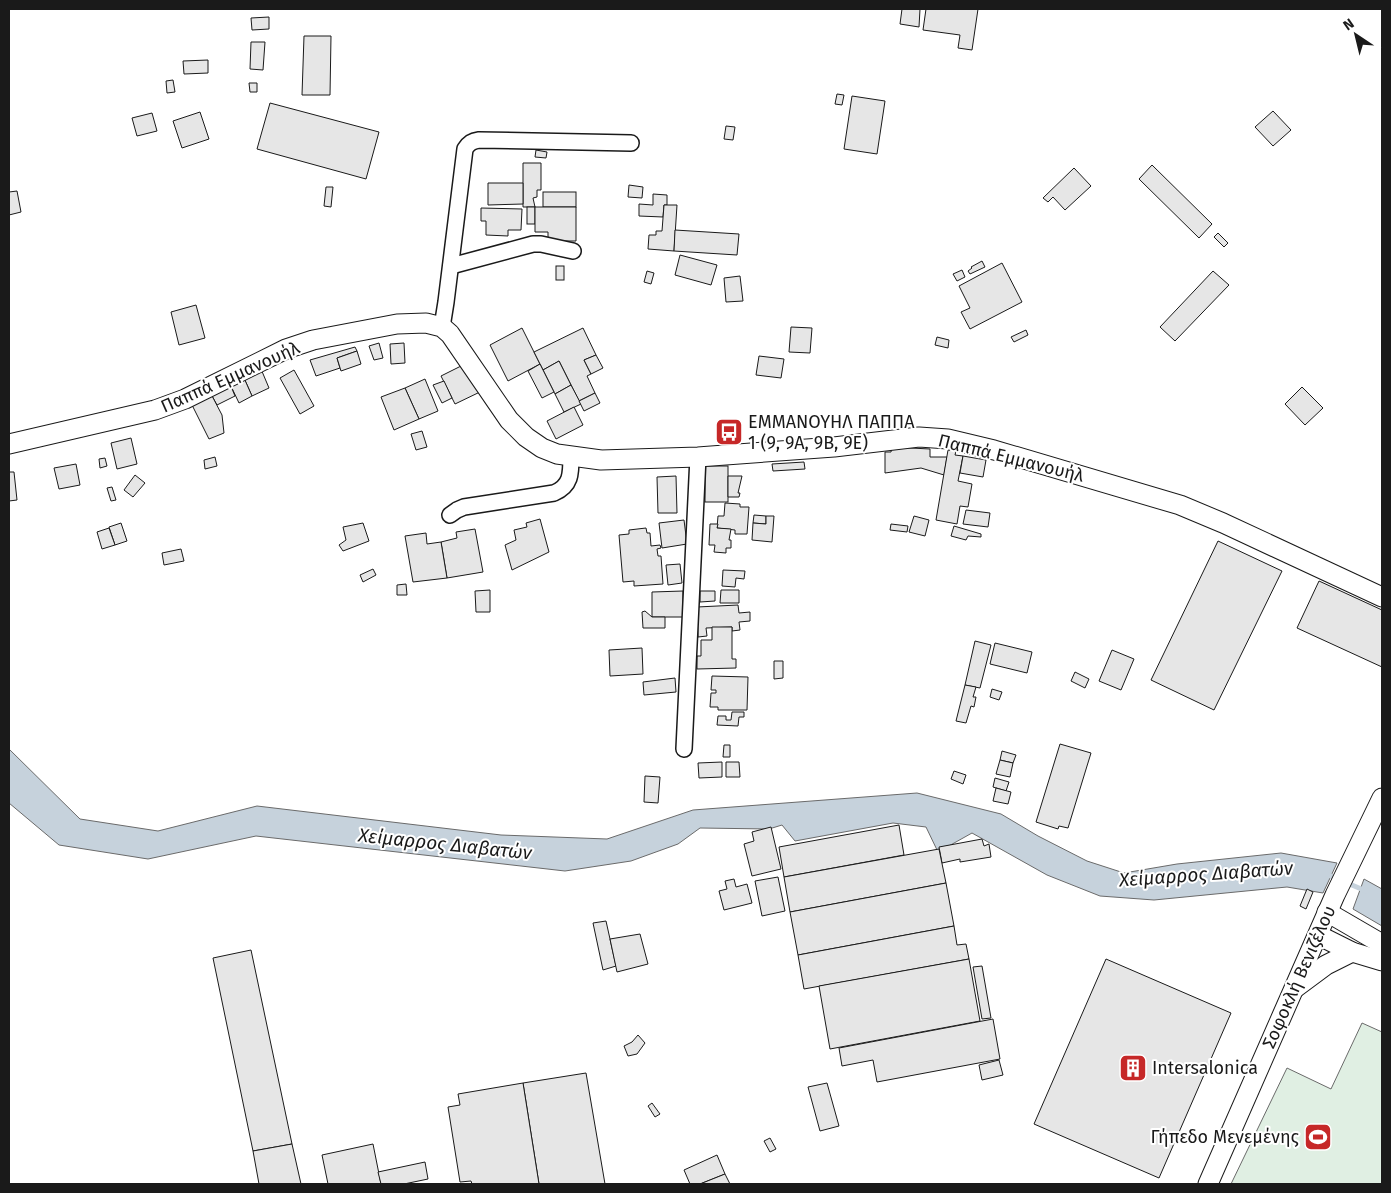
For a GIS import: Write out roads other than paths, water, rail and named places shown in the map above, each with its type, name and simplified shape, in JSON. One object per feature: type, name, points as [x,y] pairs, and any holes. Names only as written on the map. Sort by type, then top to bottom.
[{"type":"street","points":[[442,326],[465,149],[471,142],[479,140],[631,143]]},
{"type":"street","points":[[451,266],[533,244],[572,251]]},
{"type":"street","name":"Παππά Εμμανουήλ","points":[[9,444],[156,410],[185,399],[286,349],[313,340],[398,324],[426,323],[442,326],[450,334],[509,420],[526,437],[542,448],[557,454],[600,460],[698,457],[834,447],[920,437],[948,439],[994,450],[1180,505],[1382,597]]},
{"type":"street","points":[[450,515],[464,507],[554,493],[561,490],[566,486],[571,472],[571,456]]},
{"type":"street","points":[[684,749],[698,457]]},
{"type":"street","name":"Σοφοκλή Βενιζέλου","points":[[1208,1184],[1331,904],[1382,798]]},
{"type":"street","points":[[1331,904],[1382,944]]},
{"type":"street","points":[[1318,934],[1352,952],[1382,961]]},
{"type":"street","points":[[1294,988],[1326,965],[1352,952]]},
{"type":"water","points":[[9,749],[80,819],[158,831],[257,806],[501,835],[607,839],[693,810],[917,793],[1001,814],[1038,836],[1087,861],[1124,873],[1177,864],[1281,853],[1337,863],[1323,893],[1287,887],[1154,900],[1100,896],[1047,875],[972,833],[938,852],[926,827],[893,823],[795,841],[782,825],[769,829],[700,828],[678,844],[631,861],[565,871],[256,836],[148,859],[59,845],[9,803]]},
{"type":"water","points":[[1364,879],[1382,889],[1382,926],[1353,909]]},
{"type":"waterway","name":"Χείμαρρος Διαβατών","points":[[1326,874],[1366,891]]},
{"type":"place","name":"ΕΜΜΑΝΟΥΗΛ ΠΑΠΠΑ 1 (9, 9Α, 9Β, 9Ε)","points":[[729,432]]},
{"type":"place","name":"Intersalonica","points":[[1133,1068]]},
{"type":"place","name":"Γήπεδο Μενεμένης","points":[[1318,1137]]}]
